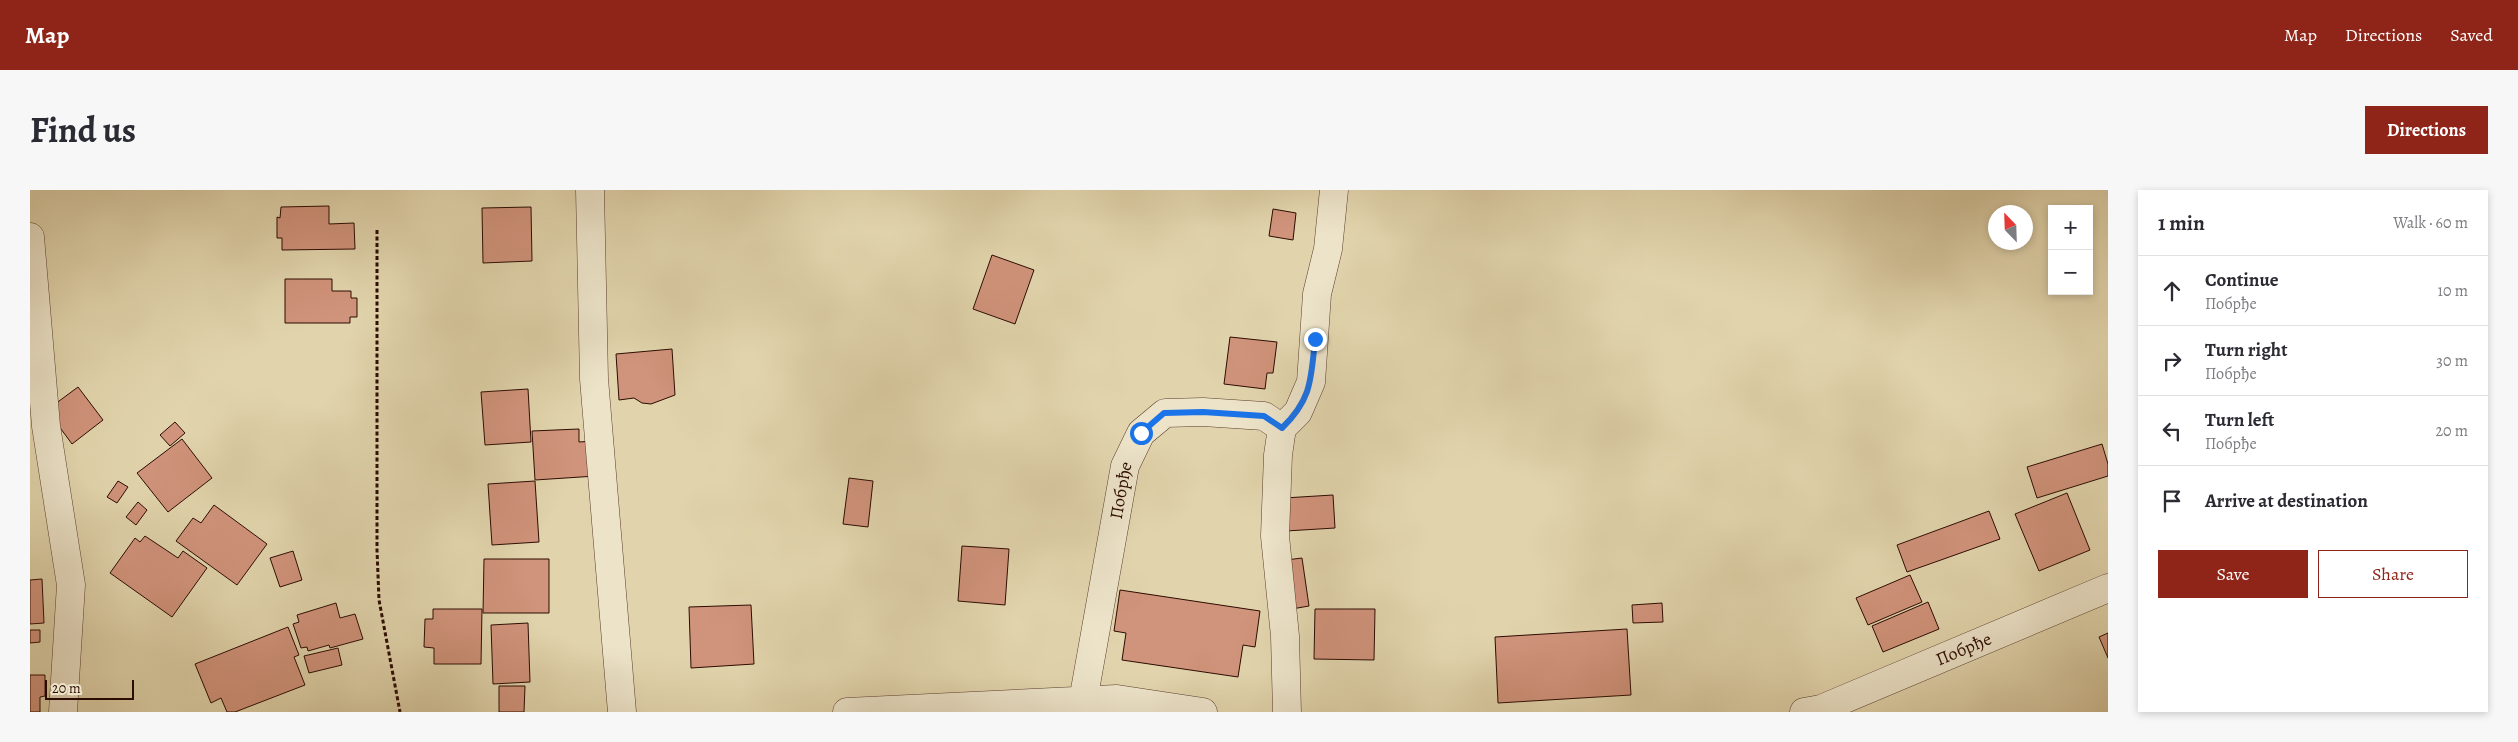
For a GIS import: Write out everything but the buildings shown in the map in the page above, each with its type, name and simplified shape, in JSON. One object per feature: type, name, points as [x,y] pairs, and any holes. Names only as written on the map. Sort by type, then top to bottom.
[{"type":"street","points":[[590,190],[594,380],[622,712]]},
{"type":"street","points":[[1287,712],[1285,636],[1275,536],[1278,455],[1282,428],[1298,412],[1311,382],[1317,294],[1328,249],[1334,190]]},
{"type":"street","points":[[30,237],[46,426],[71,585],[63,712]]},
{"type":"street","name":"Побрђе","points":[[1083,701],[1125,466],[1141,433],[1164,413],[1203,412],[1264,416],[1282,428]]},
{"type":"street","name":"Побрђе","points":[[1816,711],[2108,588]]},
{"type":"street","points":[[847,712],[1117,699],[1203,712]]},
{"type":"path","points":[[377,230],[377,550],[379,600],[400,712]]},
{"type":"route","points":[[1141,433],[1164,413],[1203,412],[1264,416],[1282,428],[1298,412],[1311,382],[1315,339]]}]
